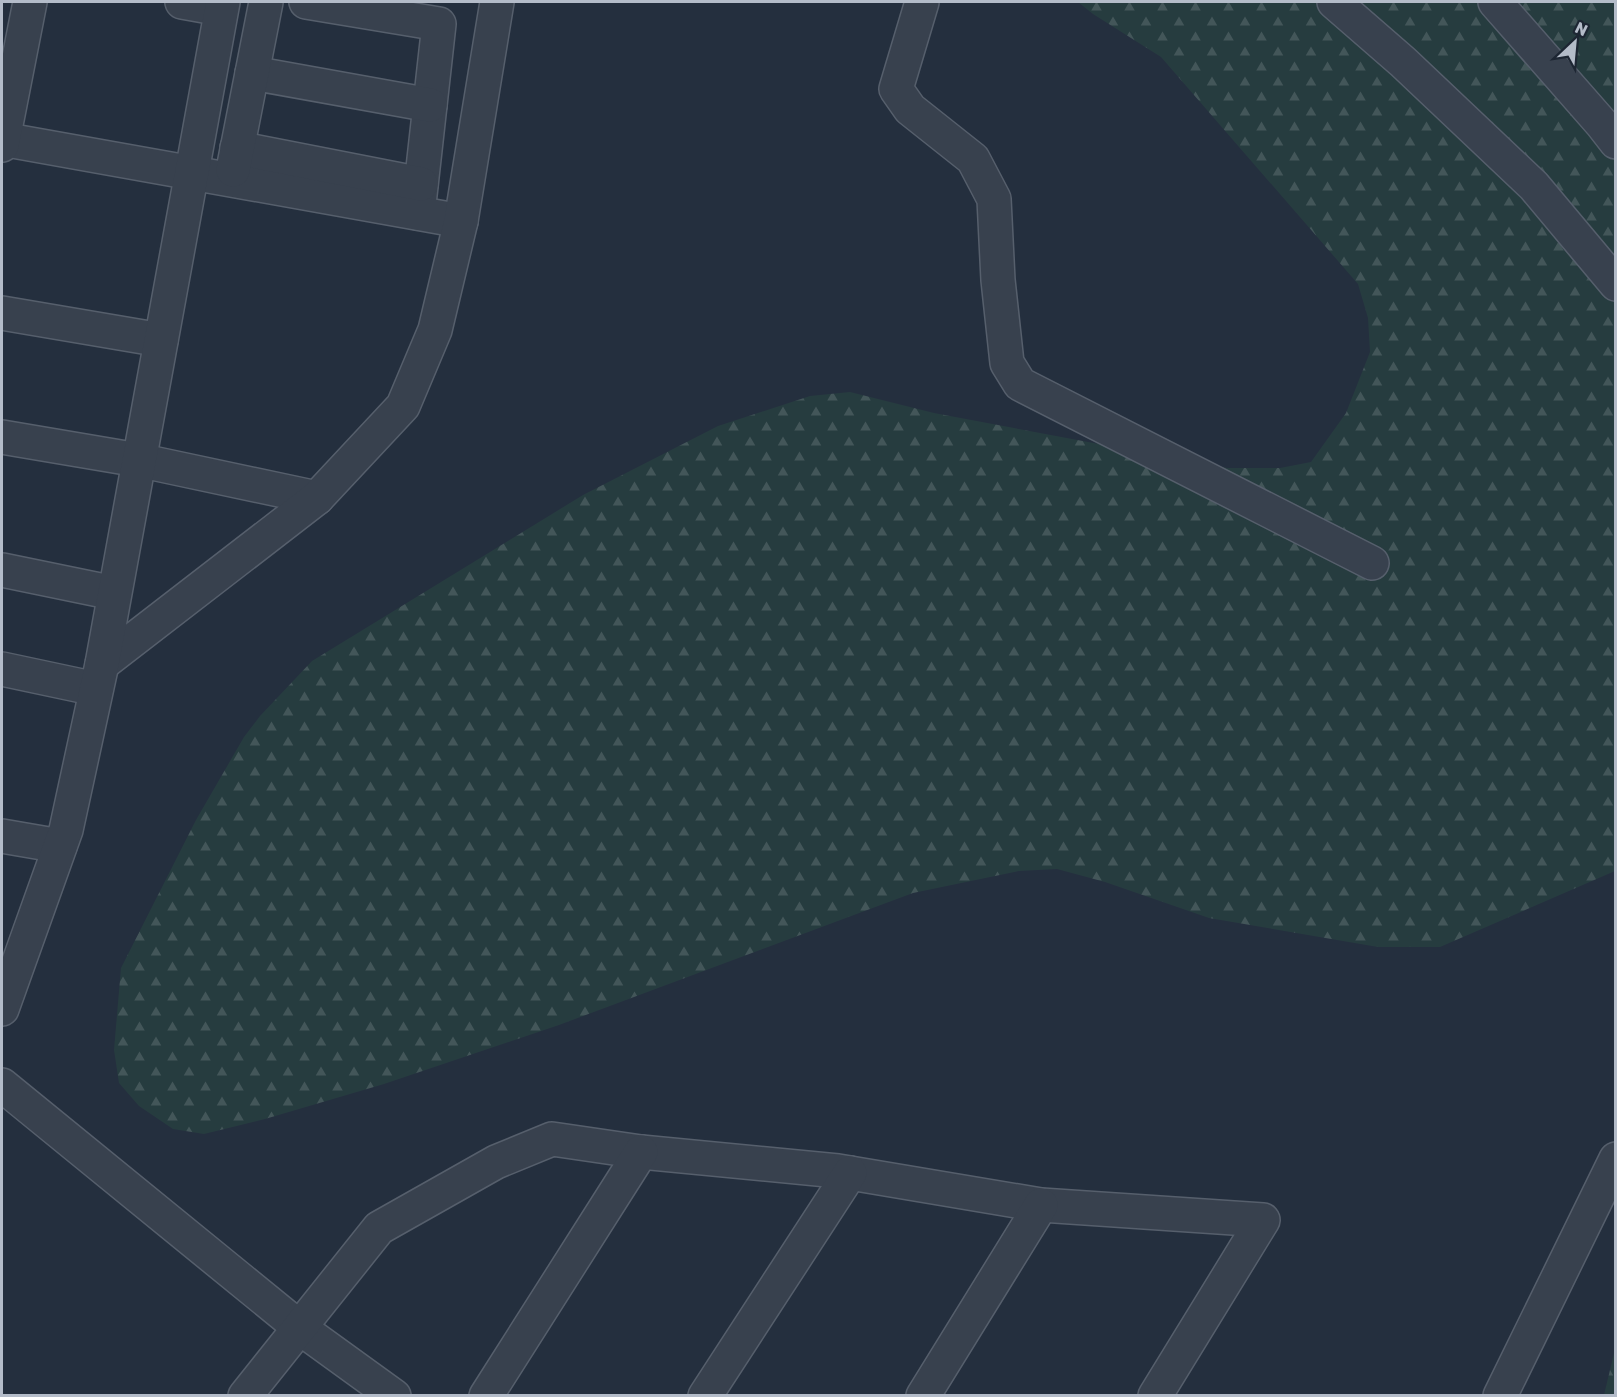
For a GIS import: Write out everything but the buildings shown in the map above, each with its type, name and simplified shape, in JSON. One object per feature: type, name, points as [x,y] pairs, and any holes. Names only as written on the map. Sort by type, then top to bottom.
[{"type":"street","points":[[30,2],[2,141],[231,180],[419,198]]},
{"type":"street","points":[[2,1008],[66,830],[99,677],[222,5],[182,2]]},
{"type":"street","points":[[231,180],[266,2]]},
{"type":"street","points":[[306,2],[439,24],[419,198]]},
{"type":"street","points":[[2,669],[99,677],[318,498],[403,406],[435,330],[461,221],[497,2]]},
{"type":"street","points":[[922,2],[896,89],[910,108],[973,159],[994,199],[998,280],[1008,363],[1020,384],[1372,563]]},
{"type":"street","points":[[1334,2],[1403,62],[1534,186],[1616,284]]},
{"type":"street","points":[[1495,2],[1616,142]]},
{"type":"street","points":[[252,73],[430,105]]},
{"type":"street","points":[[237,147],[419,198],[461,221]]},
{"type":"street","points":[[2,313],[161,340]]},
{"type":"street","points":[[2,437],[138,460],[318,498]]},
{"type":"street","points":[[2,570],[114,593]]},
{"type":"street","points":[[2,836],[60,846]]},
{"type":"street","points":[[2,1085],[300,1328],[394,1395]]},
{"type":"street","points":[[245,1395],[379,1228],[496,1162],[552,1139],[641,1152],[850,1173],[1041,1205],[1263,1220],[1155,1395]]},
{"type":"street","points":[[486,1395],[641,1152]]},
{"type":"street","points":[[1500,1395],[1616,1159]]},
{"type":"street","points":[[705,1395],[850,1173]]},
{"type":"street","points":[[923,1395],[1041,1205]]},
{"type":"green space","points":[[1078,2],[1615,2],[1615,871],[1440,947],[1378,947],[1209,918],[1105,882],[1057,869],[1019,871],[913,893],[559,1025],[384,1084],[265,1119],[204,1134],[173,1129],[139,1106],[119,1083],[114,1050],[121,968],[196,820],[244,737],[260,716],[312,661],[583,495],[718,426],[810,396],[850,392],[934,413],[1227,468],[1280,468],[1311,462],[1346,413],[1370,352],[1368,318],[1358,284],[1161,57]]},
{"type":"green space","points":[[1615,1349],[1615,1395],[1604,1395]]}]
